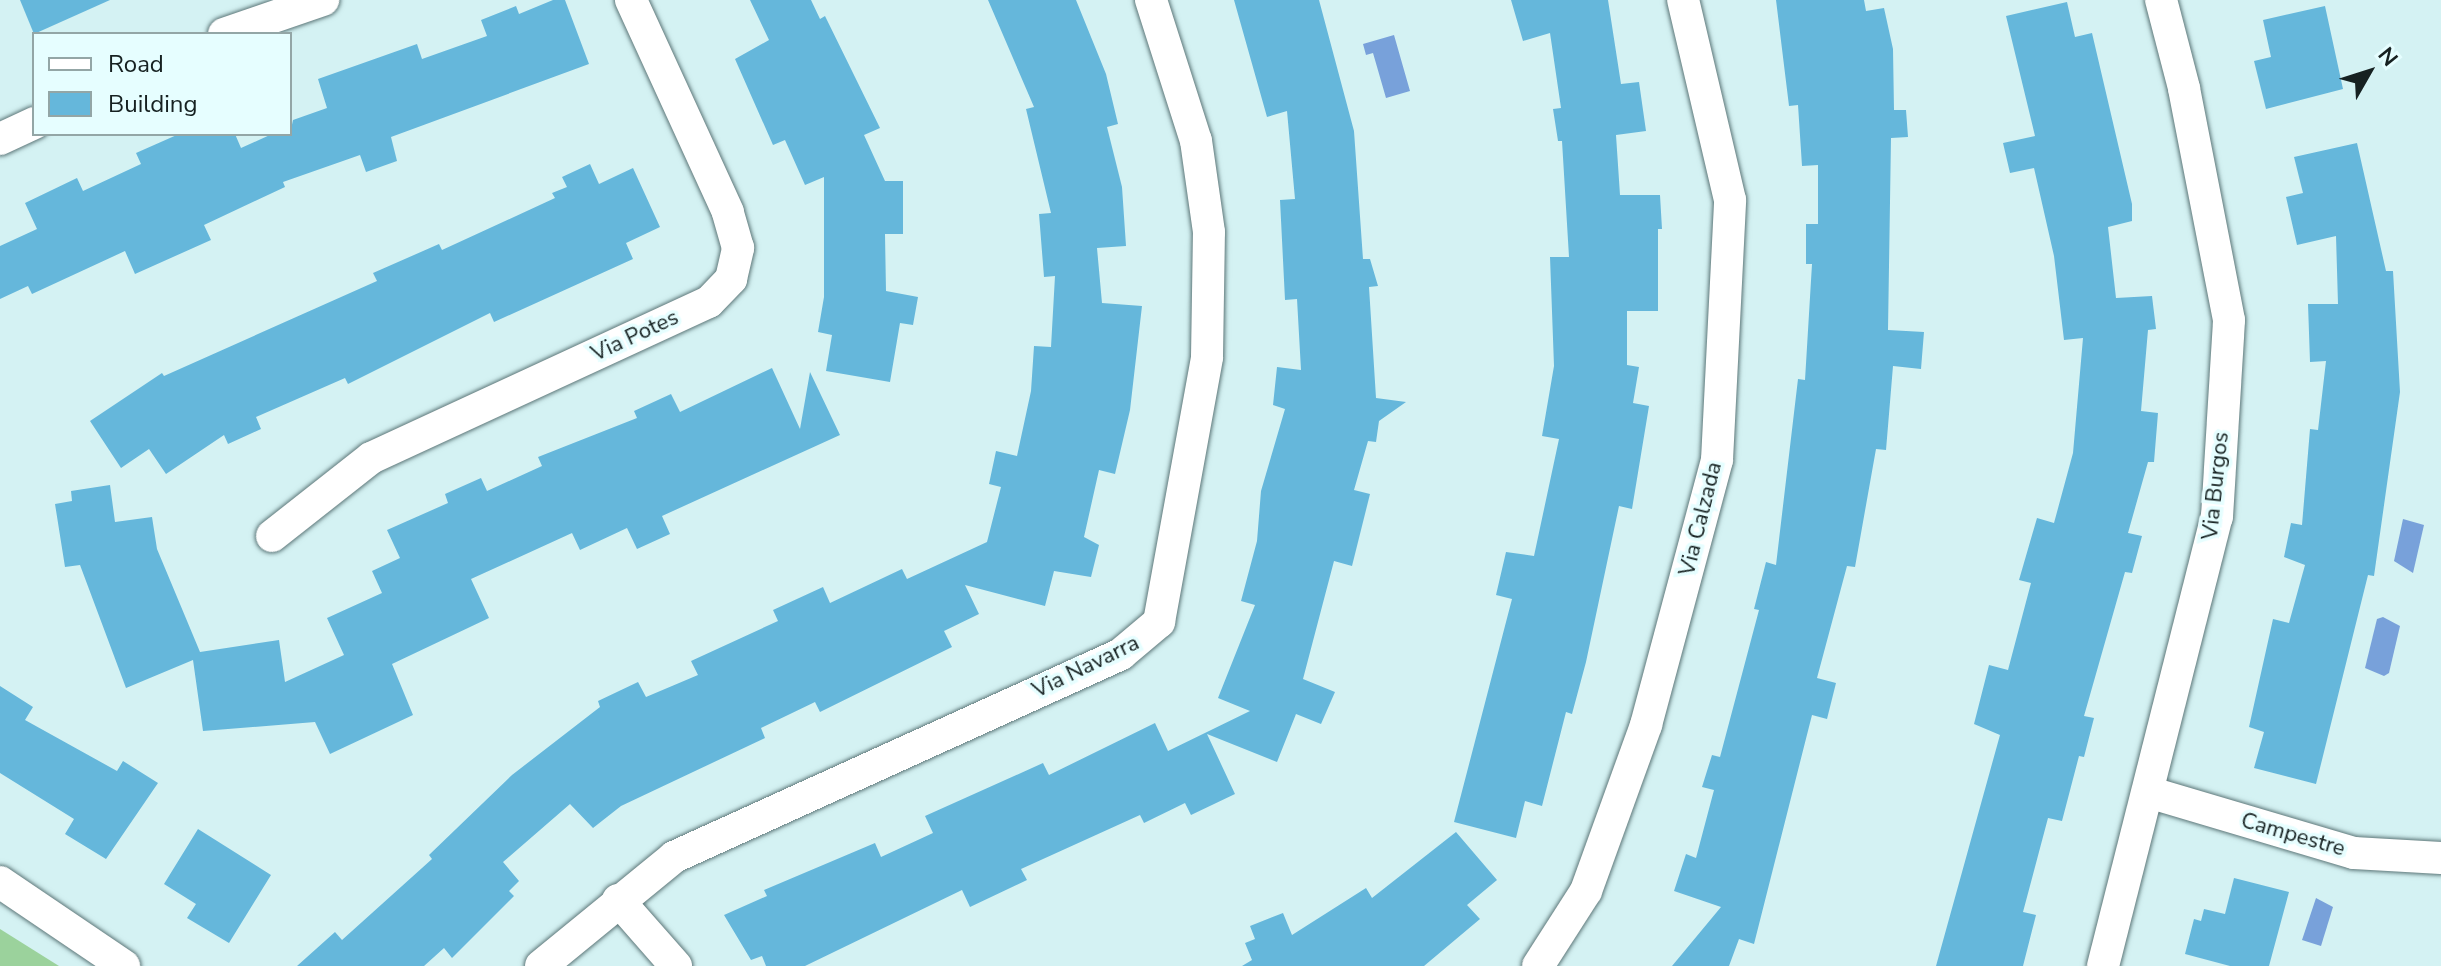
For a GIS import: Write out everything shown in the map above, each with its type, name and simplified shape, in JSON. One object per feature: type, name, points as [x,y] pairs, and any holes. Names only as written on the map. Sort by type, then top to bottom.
[{"type":"street","points":[[230,32],[323,0]]},
{"type":"street","name":"Via Potes","points":[[272,536],[371,458],[709,302],[731,279],[738,248],[728,212],[631,0]]},
{"type":"street","name":"Via Navarra","points":[[541,966],[674,857],[1121,654],[1159,622],[1207,357],[1209,232],[1196,141],[1151,0]]},
{"type":"street","name":"Via Calzada","points":[[1538,966],[1586,891],[1646,725],[1717,460],[1730,200],[1683,0]]},
{"type":"street","name":"Via Burgos","points":[[2103,966],[2217,517],[2229,320],[2184,88],[2161,0]]},
{"type":"street","points":[[0,139],[32,124]]},
{"type":"street","name":"Campestre","points":[[2148,792],[2354,853],[2441,858]]},
{"type":"street","points":[[0,882],[124,966]]},
{"type":"street","points":[[618,900],[676,966]]},
{"type":"green space","points":[[0,929],[59,966],[0,966]]},
{"type":"water","points":[[1394,35],[1410,91],[1386,98],[1373,53],[1366,55],[1363,44]]},
{"type":"water","points":[[2403,519],[2424,525],[2413,573],[2394,561]]},
{"type":"water","points":[[2383,617],[2400,626],[2389,673],[2384,676],[2365,668],[2377,619]]},
{"type":"water","points":[[2316,898],[2333,907],[2321,946],[2302,940]]},
{"type":"building","points":[[20,0],[110,0],[38,32],[33,32]]},
{"type":"building","points":[[553,0],[565,0],[589,64],[391,137],[397,161],[366,172],[360,155],[283,182],[285,187],[204,225],[211,240],[135,274],[125,251],[32,294],[28,286],[0,299],[0,246],[37,229],[25,203],[77,178],[83,191],[141,164],[136,153],[174,136],[236,136],[241,148],[268,136],[292,136],[293,120],[327,108],[318,79],[417,44],[422,59],[487,36],[481,20],[516,6],[519,14]]},
{"type":"building","points":[[750,0],[811,0],[820,19],[825,16],[880,128],[864,135],[885,181],[903,181],[903,234],[885,234],[886,291],[918,297],[913,325],[900,323],[890,382],[826,371],[832,335],[818,332],[824,297],[824,177],[805,185],[785,140],[773,145],[735,59],[769,40]]},
{"type":"building","points":[[988,0],[1076,0],[1106,74],[1118,124],[1107,127],[1122,187],[1126,246],[1097,248],[1102,303],[1142,306],[1130,410],[1115,474],[1099,470],[1084,537],[1099,545],[1091,577],[1054,571],[1045,606],[965,585],[979,614],[944,631],[952,647],[820,712],[815,702],[761,728],[765,738],[621,806],[593,828],[570,804],[503,862],[519,881],[509,891],[514,896],[452,958],[444,948],[424,966],[297,966],[335,932],[342,940],[432,859],[429,855],[512,775],[600,707],[598,701],[638,682],[646,697],[698,675],[691,661],[778,621],[773,610],[823,587],[830,603],[902,569],[907,579],[987,542],[1001,487],[989,484],[996,451],[1017,456],[1031,391],[1034,346],[1051,347],[1055,276],[1044,277],[1039,214],[1051,213],[1026,109],[1034,107]]},
{"type":"building","points":[[1234,0],[1319,0],[1354,131],[1363,259],[1370,259],[1378,286],[1369,287],[1376,398],[1406,402],[1379,421],[1376,442],[1368,441],[1354,490],[1370,494],[1352,566],[1334,561],[1303,679],[1335,692],[1321,724],[1296,714],[1277,762],[1207,734],[1235,794],[1191,815],[1185,803],[1144,823],[1140,815],[1021,869],[1027,880],[970,907],[962,890],[805,966],[766,966],[762,956],[751,960],[724,915],[767,896],[764,890],[875,843],[881,857],[933,833],[925,816],[1043,763],[1049,775],[1155,723],[1168,751],[1250,711],[1218,698],[1255,605],[1241,601],[1257,541],[1261,491],[1285,409],[1273,405],[1277,367],[1301,370],[1297,299],[1285,300],[1280,200],[1295,199],[1287,111],[1267,117]]},
{"type":"building","points":[[1511,0],[1608,0],[1621,84],[1639,82],[1646,131],[1616,135],[1620,195],[1660,195],[1662,229],[1658,229],[1658,311],[1627,311],[1627,365],[1639,367],[1633,403],[1649,406],[1632,509],[1619,506],[1586,662],[1572,714],[1566,712],[1542,806],[1525,801],[1516,838],[1454,822],[1512,599],[1496,595],[1506,552],[1534,556],[1559,439],[1542,436],[1554,366],[1550,257],[1569,257],[1562,141],[1558,141],[1553,109],[1561,108],[1550,33],[1523,41]]},
{"type":"building","points":[[1776,0],[1864,0],[1866,11],[1884,8],[1893,49],[1894,110],[1906,110],[1908,137],[1891,138],[1888,330],[1924,332],[1921,369],[1893,366],[1886,450],[1876,449],[1855,567],[1847,566],[1817,678],[1836,683],[1827,719],[1812,715],[1754,944],[1739,939],[1729,966],[1672,966],[1721,907],[1674,891],[1686,854],[1696,858],[1714,790],[1702,787],[1712,755],[1720,757],[1759,610],[1754,609],[1766,562],[1776,565],[1798,379],[1805,380],[1812,264],[1806,264],[1806,224],[1818,224],[1818,165],[1802,166],[1798,105],[1789,106]]},
{"type":"building","points":[[2067,2],[2075,37],[2092,33],[2132,204],[2132,221],[2108,227],[2116,298],[2152,296],[2156,329],[2148,330],[2141,411],[2158,413],[2154,462],[2148,462],[2128,533],[2142,536],[2132,573],[2125,572],[2084,716],[2094,718],[2084,757],[2079,756],[2062,821],[2048,818],[2023,912],[2036,915],[2023,966],[1936,966],[2000,735],[1974,724],[1989,665],[2008,670],[2031,583],[2019,580],[2037,518],[2054,523],[2073,453],[2083,338],[2064,340],[2054,256],[2034,168],[2010,173],[2003,143],[2035,136],[2006,16]]},
{"type":"building","points":[[2325,6],[2343,89],[2266,109],[2254,61],[2271,57],[2263,20]]},
{"type":"building","points":[[2357,143],[2386,271],[2393,271],[2400,392],[2374,576],[2368,575],[2316,784],[2254,768],[2264,732],[2249,727],[2273,619],[2289,623],[2305,565],[2284,557],[2291,523],[2302,525],[2310,429],[2318,430],[2326,361],[2310,362],[2308,304],[2338,304],[2336,236],[2297,245],[2286,197],[2303,193],[2294,157]]},
{"type":"building","points":[[590,164],[599,184],[633,168],[660,227],[626,243],[633,259],[494,322],[490,313],[348,384],[345,378],[256,417],[261,429],[228,444],[224,435],[166,474],[149,449],[121,468],[90,421],[162,373],[164,376],[377,281],[373,273],[439,244],[442,250],[555,198],[552,193],[567,187],[562,177]]},
{"type":"building","points":[[772,368],[800,429],[810,372],[840,435],[662,516],[670,534],[637,549],[627,528],[580,550],[572,533],[471,579],[489,618],[392,664],[413,715],[330,754],[315,722],[203,731],[193,660],[126,688],[80,565],[65,567],[55,504],[72,501],[71,491],[110,485],[115,522],[152,517],[157,549],[200,652],[279,640],[285,682],[344,655],[327,618],[382,593],[372,571],[400,558],[387,530],[448,503],[445,494],[481,478],[487,491],[542,466],[538,457],[637,418],[634,411],[671,394],[680,412]]},
{"type":"building","points":[[0,686],[33,707],[25,720],[117,771],[123,761],[158,783],[106,859],[65,834],[74,819],[0,773]]},
{"type":"building","points":[[198,829],[271,875],[229,943],[187,918],[196,904],[164,884]]},
{"type":"building","points":[[1456,832],[1497,880],[1467,905],[1480,919],[1424,966],[1242,966],[1252,960],[1245,943],[1255,939],[1250,926],[1283,913],[1292,935],[1366,888],[1372,898]]},
{"type":"building","points":[[2234,878],[2289,892],[2269,966],[2230,966],[2185,954],[2194,919],[2201,921],[2204,909],[2225,914]]}]
